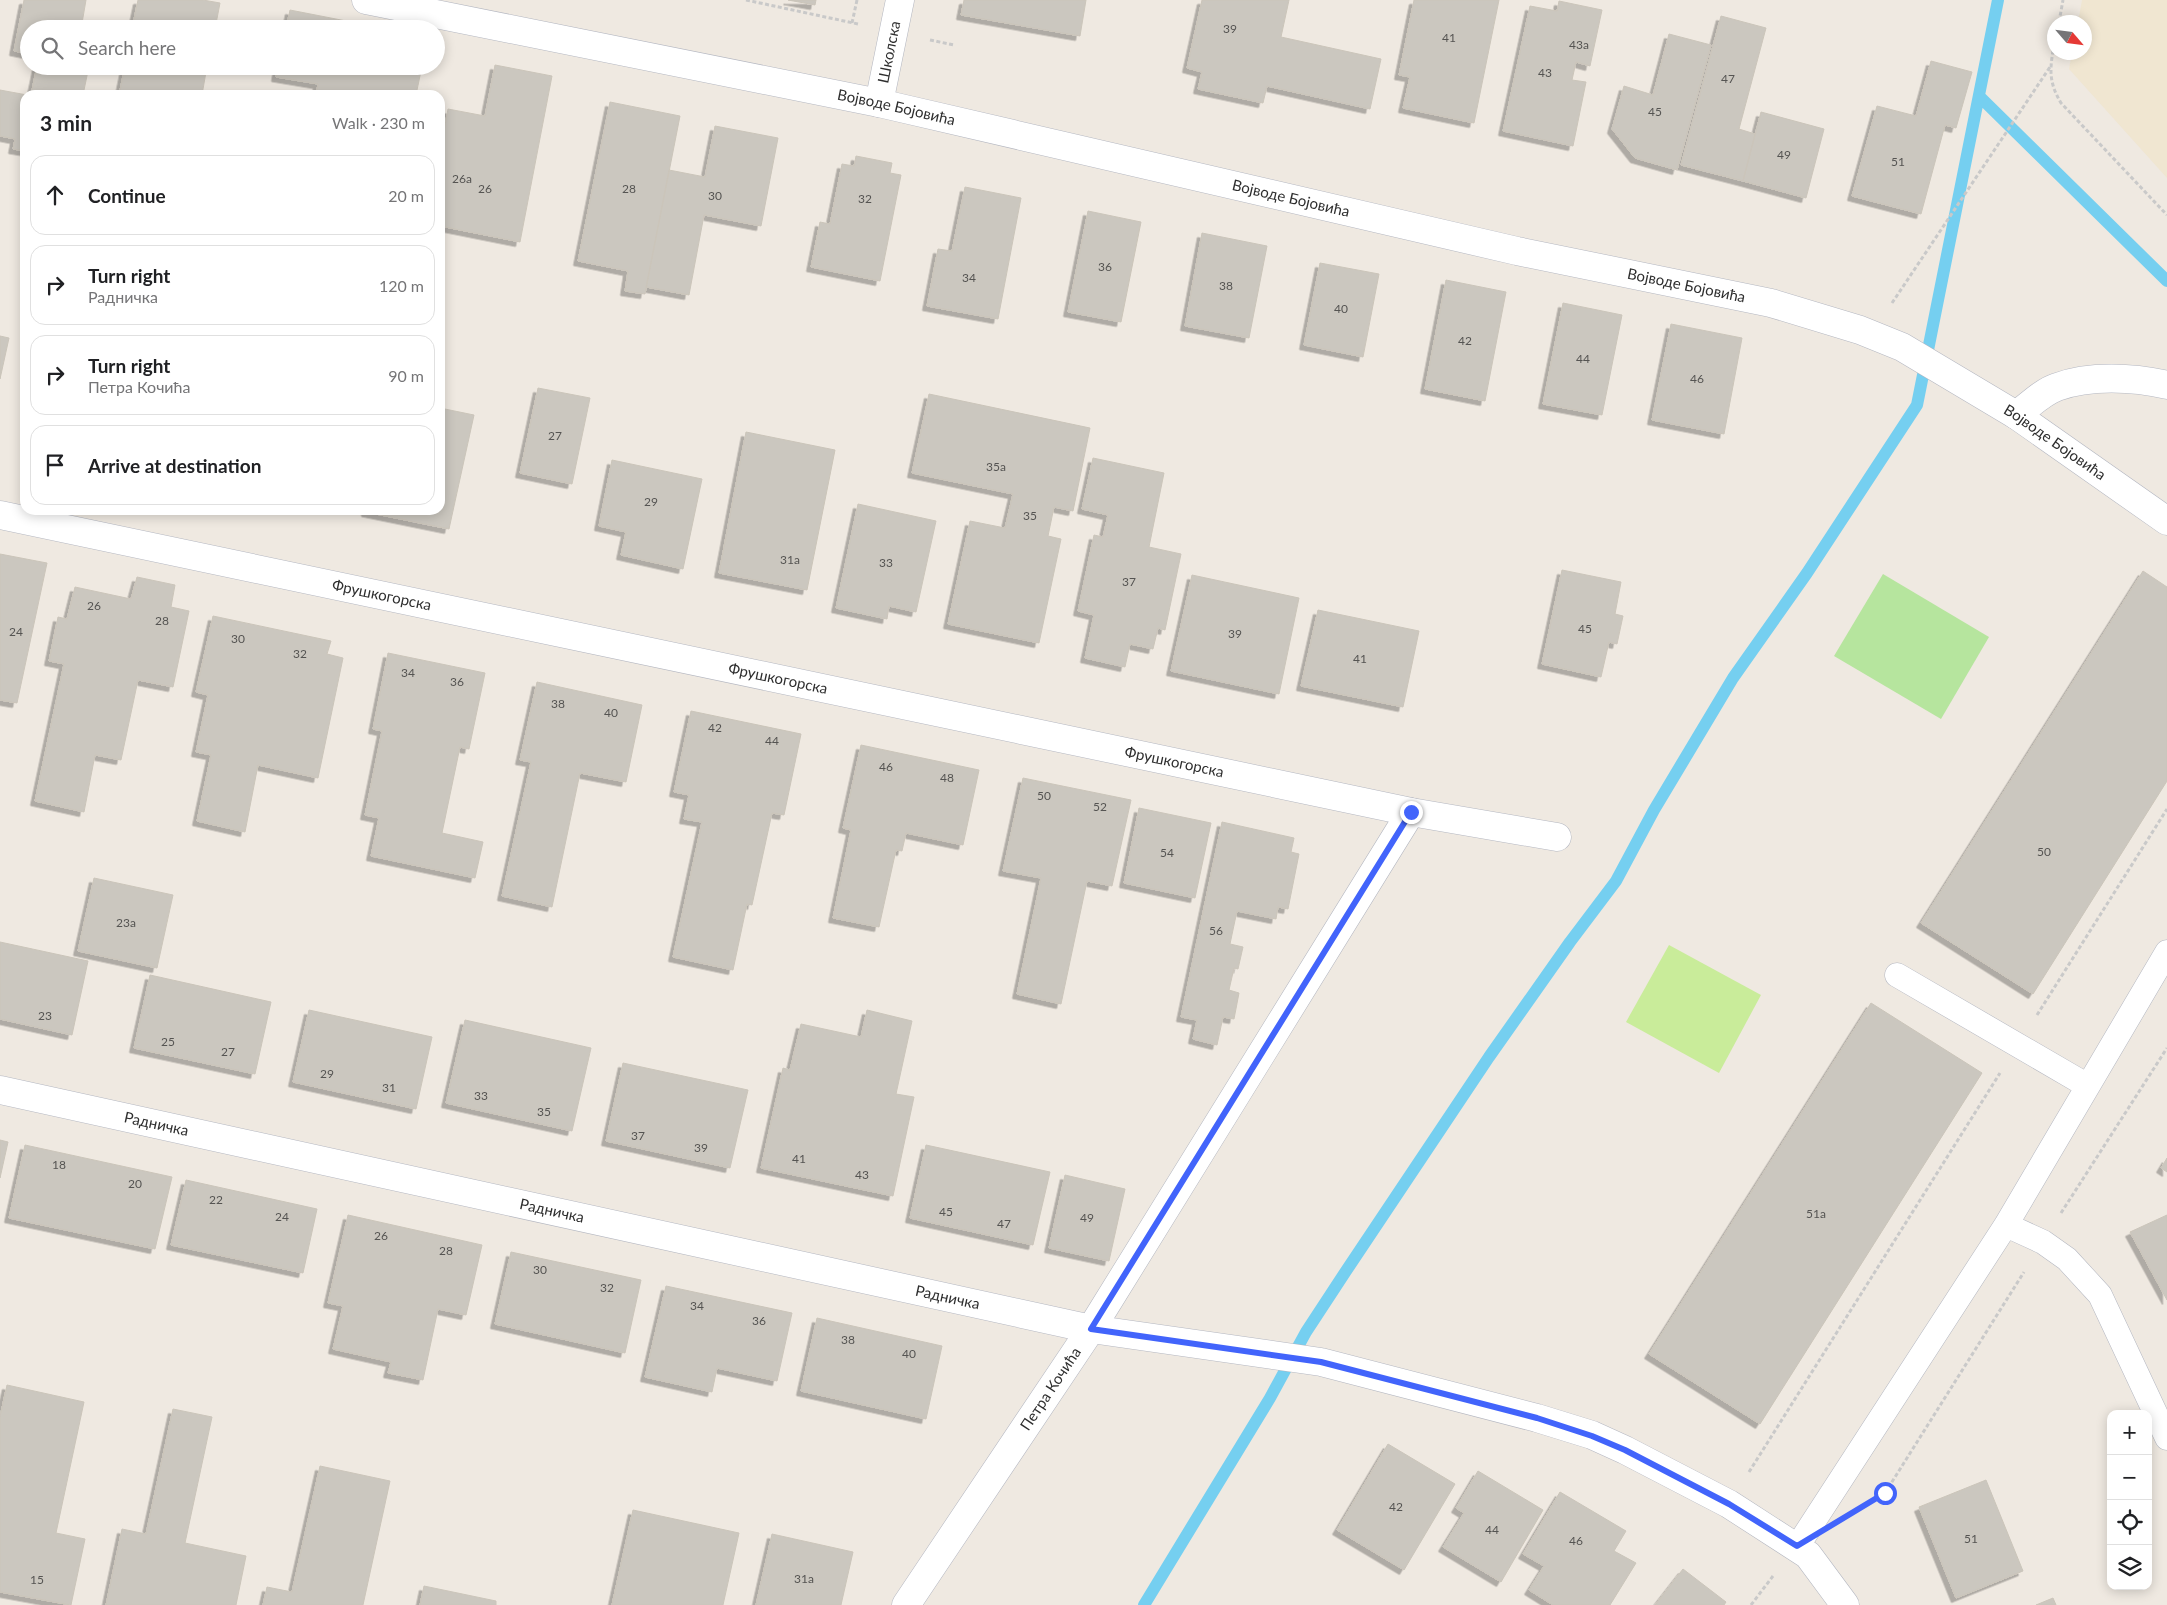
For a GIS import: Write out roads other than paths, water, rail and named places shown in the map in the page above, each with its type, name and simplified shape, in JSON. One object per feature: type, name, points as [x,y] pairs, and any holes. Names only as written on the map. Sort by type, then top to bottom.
[{"type":"street","name":"Војводе Бојовића","points":[[366,0],[878,103],[1507,249],[1770,303],[1871,334],[1902,348],[1950,374],[2016,415],[2167,521]]},
{"type":"street","name":"Школска","points":[[878,103],[900,0]]},
{"type":"street","points":[[2016,415],[2056,387],[2080,382],[2096,379],[2151,381],[2167,385]]},
{"type":"street","name":"Фрушкогорска","points":[[0,515],[1411,812],[1557,837]]},
{"type":"street","name":"Петра Кочића","points":[[906,1605],[1091,1329],[1411,812]]},
{"type":"street","name":"Радничка","points":[[0,1090],[1091,1329],[1321,1362],[1537,1418],[1592,1436],[1679,1477],[1729,1504],[1797,1546],[1808,1556],[1845,1605]]},
{"type":"lane","points":[[1797,1546],[2006,1225],[2088,1086],[2164,965]]},
{"type":"lane","points":[[1898,975],[2088,1086]]},
{"type":"lane","points":[[2006,1225],[2043,1242],[2068,1259],[2100,1295],[2167,1438]]},
{"type":"waterway","points":[[1144,1605],[1270,1398],[1306,1332],[1489,1057],[1570,942],[1616,881],[1654,810],[1733,678],[1807,573],[1917,405],[1998,0]]},
{"type":"waterway","points":[[1979,96],[2167,281]]}]
